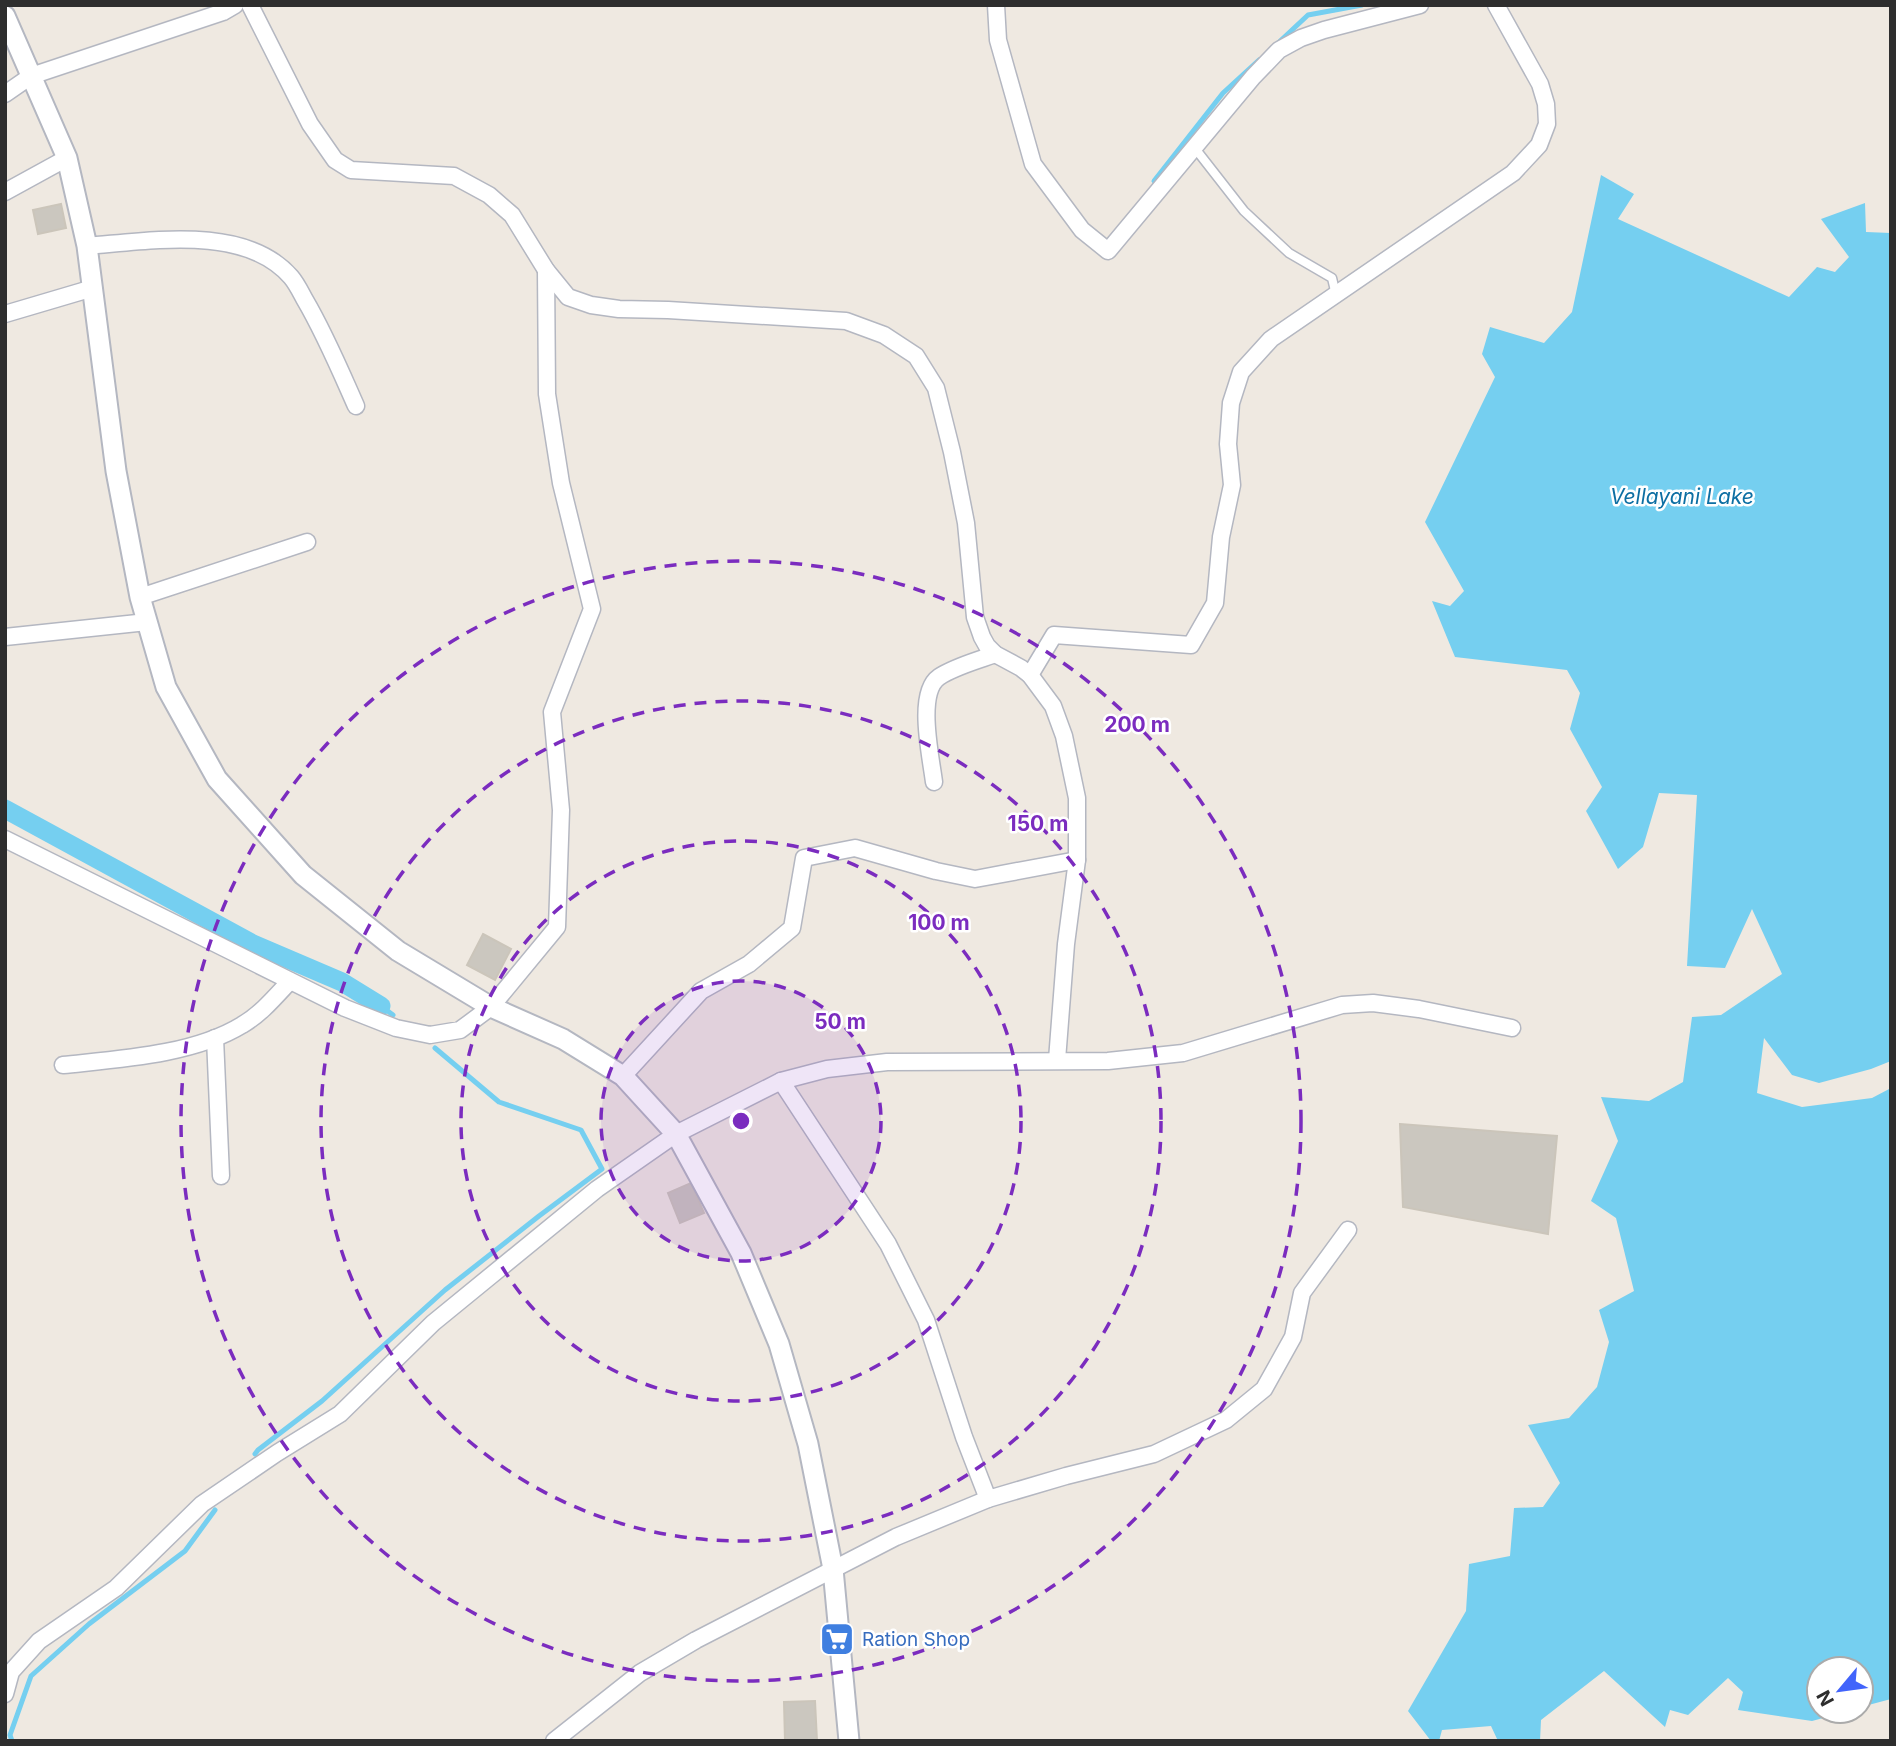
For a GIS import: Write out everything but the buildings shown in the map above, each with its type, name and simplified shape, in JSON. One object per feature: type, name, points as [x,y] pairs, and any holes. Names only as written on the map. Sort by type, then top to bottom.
[{"type":"street","points":[[5,94],[31,76],[223,12],[235,5]]},
{"type":"street","points":[[250,5],[310,124],[335,160],[351,170],[454,176],[489,195],[512,215],[546,270],[568,297],[591,305],[619,309],[846,321],[884,335],[916,356],[936,388],[952,453],[966,523],[975,617],[982,637],[995,654],[1030,675],[1053,706],[1064,736],[1077,798],[1077,860],[1066,944],[1057,1060]]},
{"type":"street","points":[[996,5],[998,40],[1033,164],[1082,229],[1108,251],[1252,77],[1279,50],[1324,30],[1420,5]]},
{"type":"street","points":[[1030,675],[1054,635],[1191,645],[1215,603],[1221,537],[1232,485],[1228,444],[1231,402],[1241,372],[1271,339],[1513,173],[1539,145],[1547,124],[1546,104],[1540,84],[1496,5]]},
{"type":"street","points":[[5,16],[67,158],[88,246],[116,471],[140,597],[166,687],[217,779],[303,875],[398,951],[491,1007],[563,1039],[623,1076],[676,1134],[741,1253],[779,1343],[808,1444],[833,1569],[851,1740]]},
{"type":"street","points":[[5,192],[67,158]]},
{"type":"street","points":[[88,246],[178,239],[228,243],[268,257],[292,278],[320,325],[356,406]]},
{"type":"street","points":[[6,840],[345,1008],[396,1028],[430,1034],[460,1030],[491,1007],[557,927],[561,810],[552,712],[592,609],[562,483],[547,394],[546,270]]},
{"type":"street","points":[[5,314],[93,288]]},
{"type":"street","points":[[140,597],[307,542]]},
{"type":"street","points":[[5,637],[147,622]]},
{"type":"street","points":[[934,782],[926,711],[932,684],[953,670],[995,654]]},
{"type":"street","points":[[623,1076],[701,990],[748,964],[792,929],[804,858],[855,848],[975,879],[1077,860]]},
{"type":"street","points":[[63,1065],[136,1057],[183,1048],[215,1038],[241,1026],[260,1013],[289,981]]},
{"type":"street","points":[[5,1694],[11,1672],[39,1641],[116,1588],[202,1504],[340,1414],[433,1323],[597,1189],[676,1134],[781,1081],[827,1069],[887,1062],[1108,1061],[1183,1053],[1342,1005],[1373,1003],[1419,1009],[1512,1028]]},
{"type":"street","points":[[215,1038],[221,1176]]},
{"type":"street","points":[[781,1081],[888,1244],[926,1320],[964,1437],[988,1499]]},
{"type":"street","points":[[554,1741],[640,1673],[696,1640],[896,1537],[988,1499],[1154,1454],[1226,1420],[1264,1389],[1293,1337],[1302,1293],[1348,1230]]},
{"type":"lane","points":[[1194,148],[1244,211],[1289,253],[1332,278],[1336,295]]},
{"type":"water","name":"Vellayani Lake","points":[[1601,175],[1634,194],[1618,219],[1789,297],[1817,267],[1835,272],[1849,257],[1821,219],[1865,203],[1866,232],[1891,233],[1891,1061],[1819,1083],[1792,1075],[1764,1038],[1757,1093],[1802,1107],[1872,1098],[1891,1088],[1891,1699],[1875,1703],[1875,1655],[1805,1655],[1805,1720],[1738,1710],[1743,1692],[1728,1678],[1688,1715],[1670,1710],[1665,1727],[1604,1671],[1541,1720],[1540,1741],[1498,1741],[1491,1726],[1442,1730],[1439,1741],[1431,1741],[1408,1711],[1466,1611],[1469,1564],[1510,1556],[1514,1508],[1543,1507],[1560,1483],[1528,1425],[1569,1418],[1597,1387],[1609,1342],[1599,1310],[1634,1291],[1616,1218],[1591,1201],[1618,1141],[1601,1097],[1649,1101],[1683,1082],[1692,1017],[1721,1015],[1782,974],[1752,909],[1725,968],[1687,966],[1697,795],[1659,793],[1643,847],[1618,869],[1586,811],[1602,787],[1570,729],[1580,693],[1567,670],[1455,657],[1432,601],[1450,606],[1464,591],[1425,522],[1495,377],[1482,354],[1490,327],[1544,343],[1572,312]]},
{"type":"waterway","points":[[1277,44],[1308,15],[1362,5]]},
{"type":"waterway","points":[[1154,181],[1223,93],[1259,60]]},
{"type":"waterway","points":[[5,809],[253,944],[342,982],[381,1006]]},
{"type":"waterway","points":[[381,1006],[393,1015]]},
{"type":"waterway","points":[[255,1454],[322,1401],[445,1290],[602,1169],[581,1130],[499,1102],[435,1048]]},
{"type":"waterway","points":[[12,1741],[10,1735],[31,1676],[89,1624],[185,1551],[215,1510]]},
{"type":"place","name":"Ration Shop","points":[[837,1639]]}]
